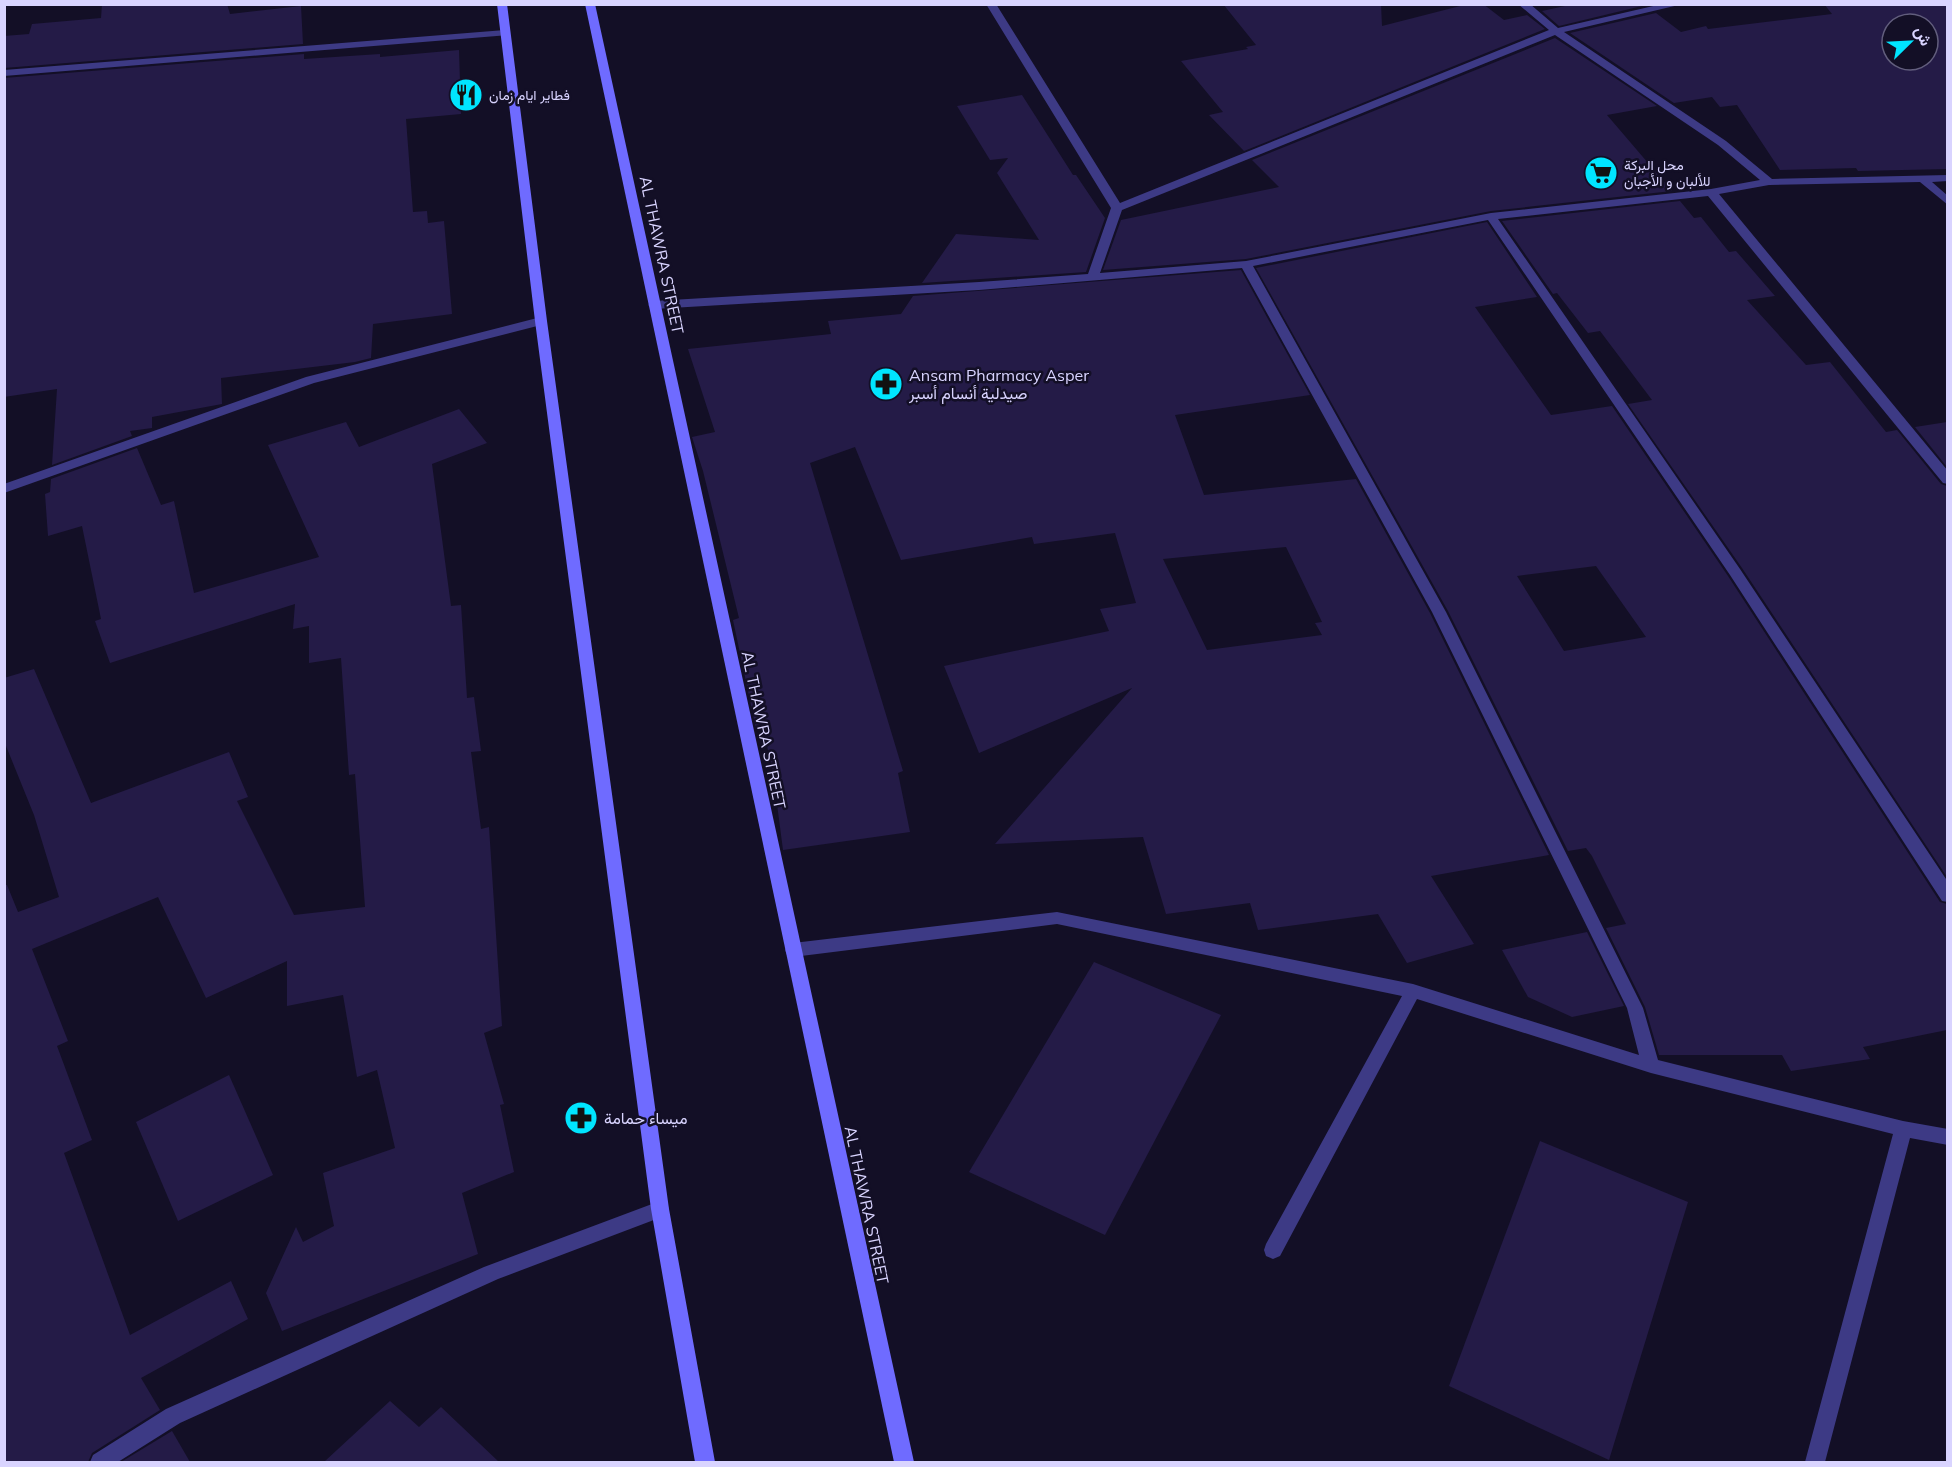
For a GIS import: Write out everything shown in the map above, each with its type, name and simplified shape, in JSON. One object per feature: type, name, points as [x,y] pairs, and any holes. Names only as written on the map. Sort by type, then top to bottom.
[{"type":"main road","points":[[502,4],[541,321],[660,1209],[705,1462]]},
{"type":"main road","name":"AL THAWRA STREET","points":[[590,4],[904,1462]]},
{"type":"street","points":[[991,4],[1117,208]]},
{"type":"street","points":[[1523,4],[1556,32],[1722,143],[1769,182]]},
{"type":"street","points":[[1093,276],[1117,208],[1556,32],[1678,4]]},
{"type":"street","points":[[4,73],[505,33]]},
{"type":"street","points":[[654,305],[979,286],[1246,264],[1491,216],[1711,192],[1769,182],[1947,178]]},
{"type":"street","points":[[1924,180],[1947,202]]},
{"type":"street","points":[[1711,192],[1947,480]]},
{"type":"street","points":[[1491,216],[1748,591],[1947,896]]},
{"type":"street","points":[[1246,264],[1439,612],[1635,1008],[1651,1066]]},
{"type":"street","points":[[4,489],[310,380],[541,321]]},
{"type":"street","points":[[793,950],[1057,918],[1413,991],[1651,1066],[1903,1129],[1947,1137]]},
{"type":"street","points":[[1273,1250],[1413,991]]},
{"type":"street","points":[[1815,1462],[1903,1129]]},
{"type":"street","points":[[100,1462],[173,1416],[491,1273],[660,1209]]},
{"type":"building","points":[[102,4],[227,4],[230,14],[301,6],[303,44],[4,68],[4,36],[29,34],[32,24],[101,18]]},
{"type":"building","points":[[1223,4],[1381,4],[1382,26],[1468,4],[1483,4],[1504,20],[1527,15],[1545,29],[1244,151],[1209,115],[1223,112],[1181,61],[1248,49],[1246,47],[1256,45]]},
{"type":"building","points":[[1574,4],[1646,5],[1559,26],[1542,11]]},
{"type":"building","points":[[1824,4],[1947,4],[1947,169],[1780,170],[1737,105],[1720,107],[1712,97],[1674,103],[1570,33],[1656,13],[1681,32],[1706,26],[1708,29],[1832,14]]},
{"type":"building","points":[[1555,38],[1657,106],[1607,115],[1672,191],[1491,211],[1246,259],[1103,270],[1121,220],[1279,187],[1252,160]]},
{"type":"building","points":[[459,50],[461,114],[406,119],[413,212],[427,211],[428,223],[444,221],[452,314],[373,324],[371,358],[355,362],[221,378],[222,404],[152,417],[152,428],[130,431],[132,436],[52,465],[57,389],[4,397],[4,78],[304,54],[304,59],[380,54],[380,57]]},
{"type":"building","points":[[1022,95],[1073,175],[1076,175],[1105,218],[1086,272],[922,283],[956,234],[1039,240],[997,173],[1008,158],[990,160],[957,106]]},
{"type":"building","points":[[1680,201],[1694,218],[1701,217],[1729,252],[1736,251],[1775,296],[1747,300],[1806,365],[1830,362],[1886,432],[1897,430],[1941,484],[1947,486],[1947,877],[1742,568],[1628,404],[1652,400],[1600,331],[1588,333],[1557,293],[1553,294],[1502,221]]},
{"type":"building","points":[[1487,222],[1537,297],[1475,307],[1551,415],[1612,406],[1728,576],[1940,902],[1947,904],[1947,1030],[1863,1047],[1870,1059],[1791,1071],[1782,1055],[1659,1055],[1645,1007],[1606,928],[1626,924],[1592,856],[1586,848],[1568,851],[1448,611],[1256,268]],"holes":[[[1596,566],[1646,637],[1564,651],[1517,576]]]},
{"type":"building","points":[[1241,270],[1310,395],[1175,415],[1204,495],[1356,479],[1430,613],[1549,855],[1431,876],[1474,944],[1407,963],[1378,914],[1258,930],[1250,903],[1166,914],[1143,837],[995,844],[1132,688],[979,753],[944,666],[1109,631],[1100,609],[1136,603],[1115,533],[1034,544],[1032,537],[901,560],[855,447],[810,463],[903,771],[898,773],[910,832],[783,850],[777,804],[780,804],[763,728],[756,729],[733,620],[739,618],[703,471],[692,437],[715,432],[688,349],[831,334],[828,321],[901,314],[913,296]],"holes":[[[1286,547],[1322,622],[1315,623],[1322,635],[1207,650],[1163,559]]]},
{"type":"building","points":[[459,409],[487,443],[432,464],[451,606],[461,605],[467,698],[474,697],[481,751],[471,752],[481,829],[489,827],[502,1026],[484,1033],[504,1104],[500,1105],[514,1172],[462,1193],[478,1254],[282,1331],[266,1293],[296,1227],[303,1242],[334,1226],[323,1173],[395,1148],[377,1070],[357,1077],[343,995],[287,1006],[287,961],[206,998],[158,897],[32,949],[68,1041],[57,1046],[92,1140],[64,1153],[130,1335],[231,1281],[248,1319],[141,1378],[160,1410],[92,1453],[88,1462],[4,1462],[4,885],[7,885],[18,912],[59,897],[34,815],[4,741],[4,678],[34,669],[91,803],[229,752],[248,797],[237,801],[294,915],[365,907],[355,774],[349,775],[341,658],[309,663],[309,626],[293,629],[295,604],[110,663],[95,621],[101,619],[82,526],[48,536],[45,494],[50,492],[51,479],[137,448],[161,505],[174,501],[194,593],[319,557],[268,445],[346,422],[359,447]]},
{"type":"building","points":[[1947,422],[1947,467],[1915,427]]},
{"type":"building","points":[[1587,932],[1624,1006],[1572,1017],[1528,997],[1502,950]]},
{"type":"building","points":[[1094,962],[1221,1015],[1105,1235],[969,1172]]},
{"type":"building","points":[[229,1075],[273,1175],[178,1221],[136,1122]]},
{"type":"building","points":[[1540,1141],[1688,1202],[1609,1460],[1449,1386]]},
{"type":"building","points":[[390,1401],[419,1427],[441,1407],[499,1462],[324,1462]]},
{"type":"building","points":[[172,1431],[190,1462],[121,1462]]},
{"type":"place","name":"فطاير ايام زمان","points":[[466,95]]},
{"type":"place","name":"محل البركة للألبان و الأجبان","points":[[1601,173]]},
{"type":"place","name":"Ansam Pharmacy Asper صيدلية أنسام أسبر","points":[[886,384]]},
{"type":"place","name":"ميساء حمامة","points":[[581,1118]]}]
